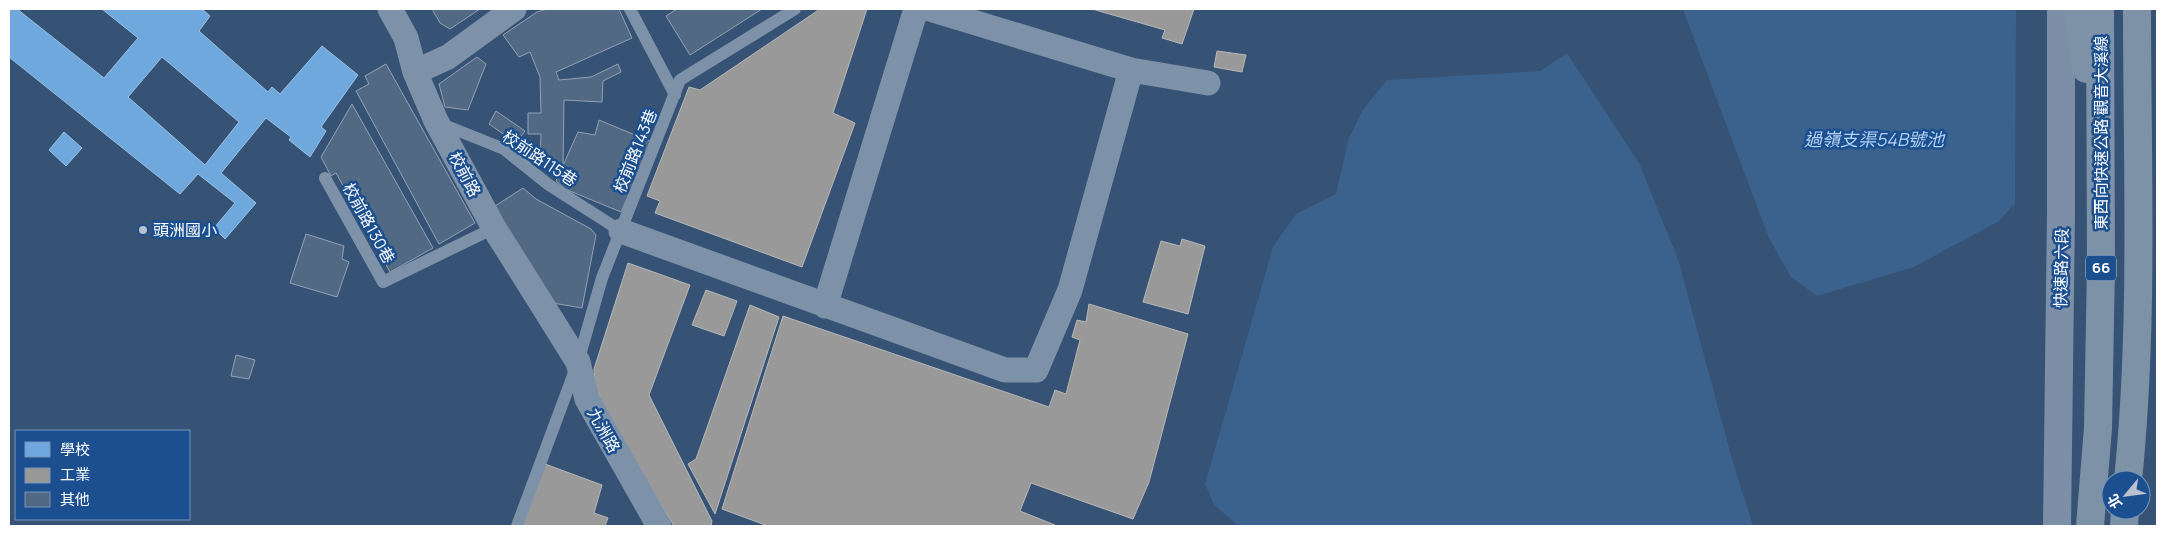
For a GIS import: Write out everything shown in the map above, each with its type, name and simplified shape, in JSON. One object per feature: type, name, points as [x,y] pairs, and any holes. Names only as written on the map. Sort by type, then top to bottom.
[{"type":"highway","points":[[2078,9],[2101,198]]},
{"type":"highway","name":"東西向快速公路 觀音大溪線","points":[[2090,526],[2098,428],[2101,198],[2100,9]]},
{"type":"highway","name":"66","points":[[2129,470],[2135,411],[2136,9]]},
{"type":"highway","points":[[2137,197],[2146,9]]},
{"type":"main road","name":"快速路六段","points":[[2057,526],[2061,211],[2061,9]]},
{"type":"street","name":"校前路","points":[[390,9],[406,38],[416,72],[436,121],[494,228],[559,331]]},
{"type":"street","points":[[416,72],[448,57],[514,9]]},
{"type":"street","points":[[825,306],[916,9]]},
{"type":"street","points":[[930,9],[1131,70],[1208,83]]},
{"type":"street","points":[[621,231],[1005,370],[1036,370],[1070,290],[1131,70]]},
{"type":"street","name":"九洲路","points":[[559,331],[578,362],[587,398],[658,526]]},
{"type":"lane","points":[[630,9],[675,95]]},
{"type":"lane","name":"校前路143巷","points":[[517,526],[578,362],[602,278],[680,80],[795,9]]},
{"type":"lane","name":"校前路115巷","points":[[436,121],[504,149],[549,185],[621,231]]},
{"type":"lane","name":"校前路130巷","points":[[324,178],[383,282],[494,228]]},
{"type":"water","name":"過嶺支渠54B號池","points":[[1683,9],[2016,9],[2015,203],[1999,221],[1914,267],[1817,296],[1791,277],[1769,238]]},
{"type":"water","points":[[1567,53],[1639,163],[1678,259],[1732,459],[1753,526],[1239,526],[1214,505],[1205,484],[1273,247],[1296,214],[1336,194],[1348,141],[1362,111],[1387,80],[1540,71]]},
{"type":"building: 學校","points":[[9,9],[17,9],[104,78],[138,38],[102,9],[202,9],[210,16],[199,31],[268,92],[272,87],[280,94],[322,46],[358,75],[321,127],[326,131],[310,157],[289,140],[291,137],[266,118],[221,173],[256,203],[225,239],[214,228],[235,203],[198,174],[180,194],[9,57]],"holes":[[[162,57],[239,122],[205,165],[128,97]]]},
{"type":"building: 學校","points":[[64,132],[82,148],[66,166],[49,150]]},
{"type":"building: 工業","points":[[820,9],[867,9],[833,113],[855,123],[802,267],[655,213],[660,201],[647,196],[689,87],[700,90]]},
{"type":"building: 工業","points":[[1092,9],[1194,9],[1182,44],[1162,38],[1165,30]]},
{"type":"building: 工業","points":[[1217,51],[1246,55],[1242,72],[1214,67]]},
{"type":"building: 工業","points":[[1182,239],[1205,246],[1188,314],[1143,302],[1161,241],[1180,246]]},
{"type":"building: 工業","points":[[628,263],[690,285],[649,395],[712,521],[711,526],[674,526],[618,434],[595,387],[594,369]]},
{"type":"building: 工業","points":[[706,290],[737,301],[724,336],[692,325]]},
{"type":"building: 工業","points":[[1089,304],[1188,334],[1149,482],[1133,519],[1031,483],[1020,511],[1054,526],[768,526],[722,509],[783,316],[1049,407],[1055,390],[1066,394],[1080,340],[1072,337],[1077,320],[1086,322]]},
{"type":"building: 工業","points":[[750,305],[779,317],[715,514],[688,464],[696,459]]},
{"type":"building: 工業","points":[[545,464],[602,485],[594,513],[608,518],[605,526],[523,526]]},
{"type":"building: 其他","points":[[432,9],[480,9],[450,29],[440,23]]},
{"type":"building: 其他","points":[[547,9],[619,9],[632,38],[556,72],[559,80],[591,77],[618,64],[621,72],[603,81],[602,102],[564,100],[563,166],[540,165],[541,134],[528,134],[528,113],[541,113],[540,77],[530,52],[519,57],[503,35],[537,12]]},
{"type":"building: 其他","points":[[677,9],[762,9],[690,55],[666,16]]},
{"type":"building: 其他","points":[[477,57],[486,64],[468,110],[445,107],[439,84]]},
{"type":"building: 其他","points":[[386,64],[475,223],[439,244],[356,91],[369,84],[365,76]]},
{"type":"building: 其他","points":[[352,104],[433,248],[390,272],[336,173],[331,176],[321,157]]},
{"type":"building: 其他","points":[[496,111],[525,131],[516,143],[489,124]]},
{"type":"building: 其他","points":[[599,120],[652,142],[621,212],[565,189],[556,181],[578,132],[595,135]]},
{"type":"building: 其他","points":[[523,188],[536,199],[591,229],[596,235],[582,308],[553,303],[492,208]]},
{"type":"building: 其他","points":[[306,234],[344,246],[342,259],[349,262],[337,297],[290,283]]},
{"type":"building: 其他","points":[[236,355],[255,360],[249,379],[231,376]]},
{"type":"place","name":"頭洲國小","points":[[143,230]]}]
